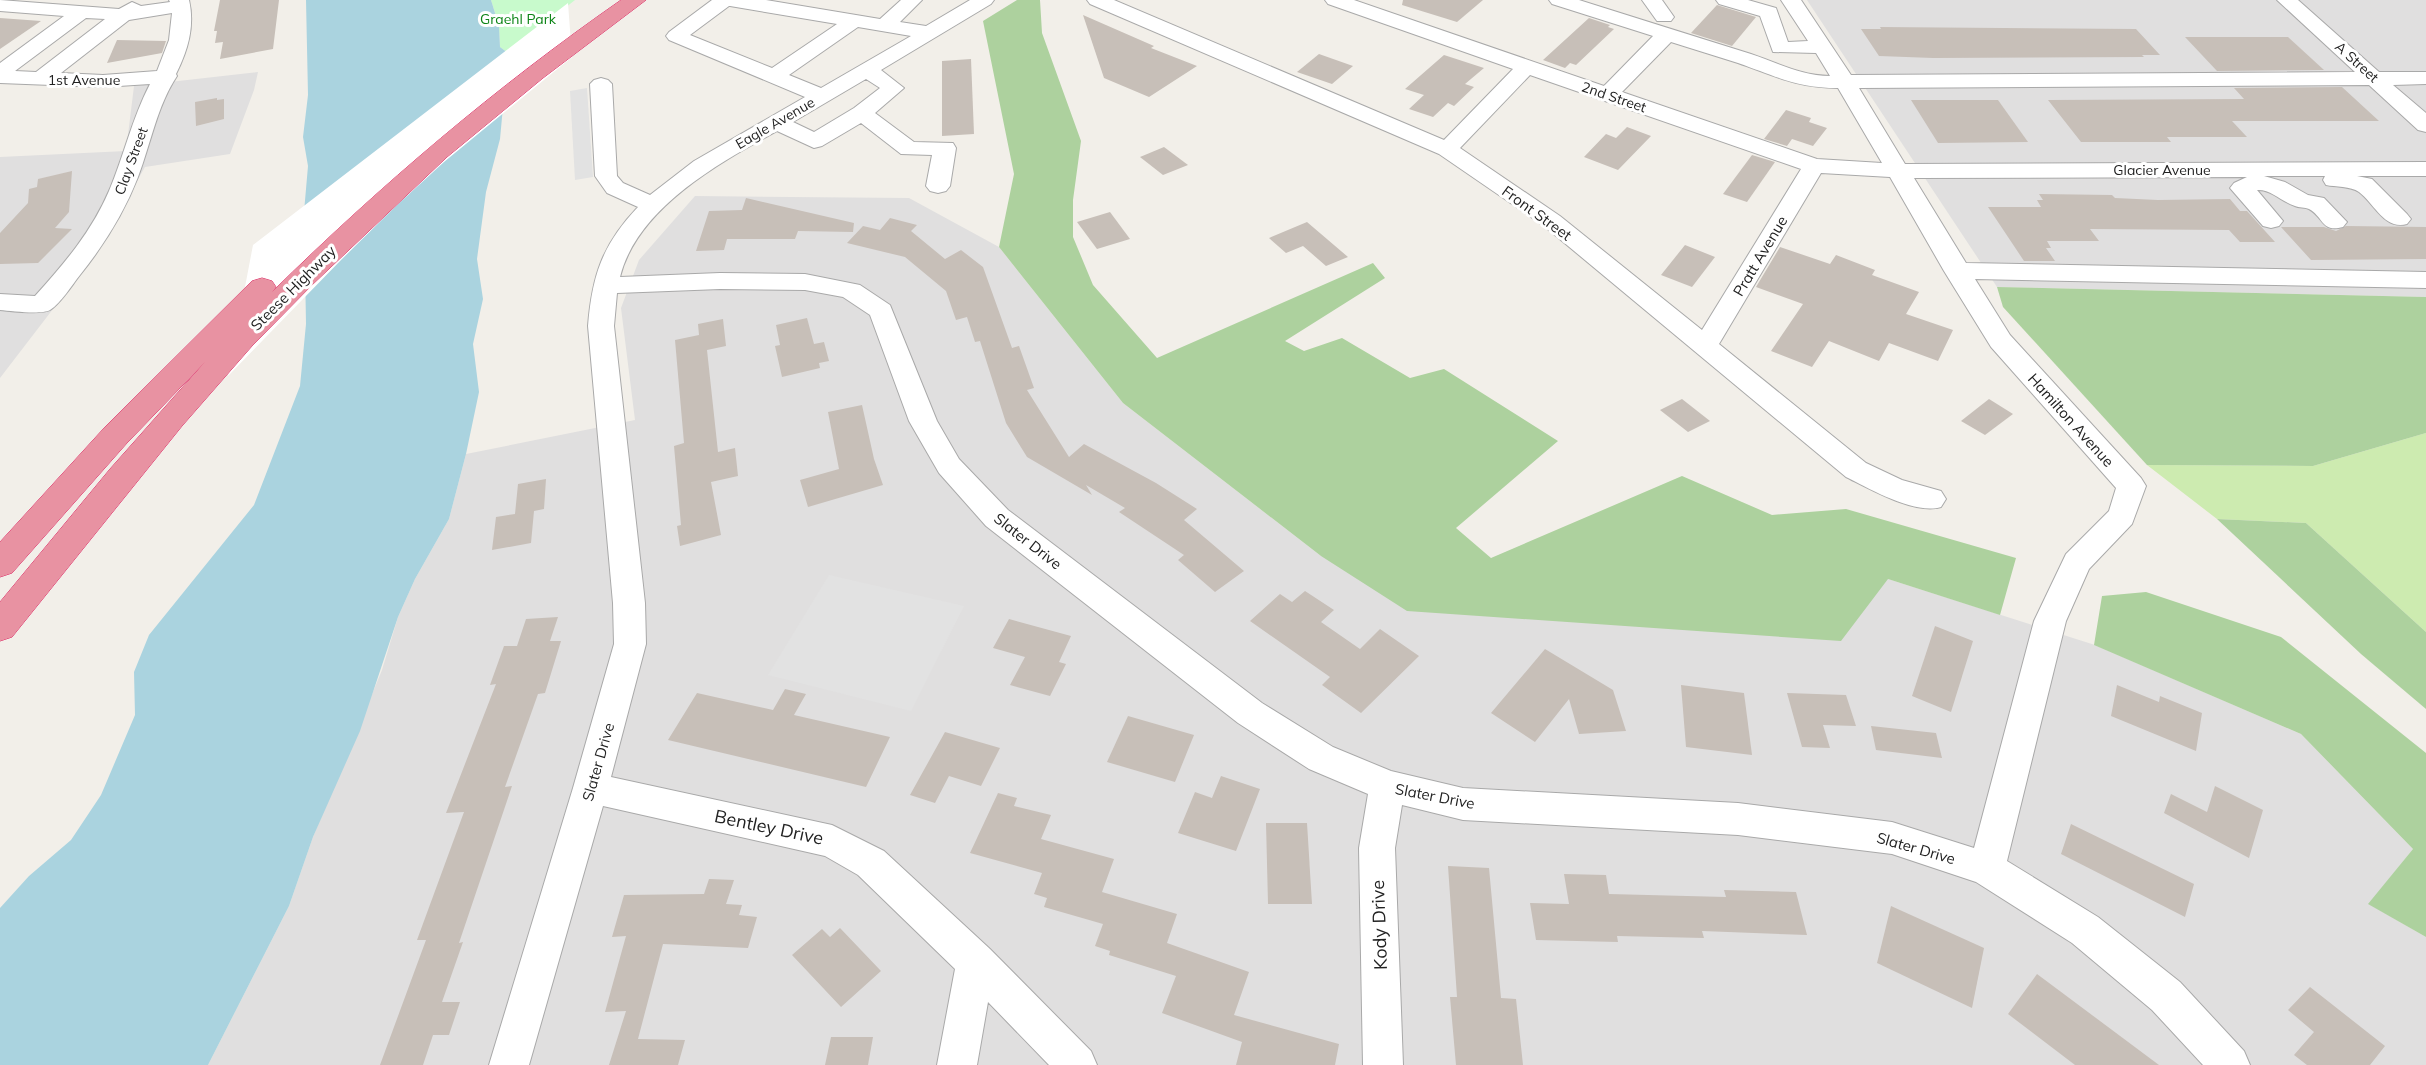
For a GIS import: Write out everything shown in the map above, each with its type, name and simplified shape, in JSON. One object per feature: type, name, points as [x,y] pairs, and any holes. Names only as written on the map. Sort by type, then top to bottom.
[{"type":"highway","name":"Steese Highway","points":[[0,564],[116,435],[253,312],[484,113],[569,35],[600,0]]},
{"type":"highway","name":"Steese Highway","points":[[569,35],[635,0]]},
{"type":"highway","name":"Steese Highway","points":[[0,627],[253,312]]},
{"type":"street","points":[[39,80],[124,15],[138,0]]},
{"type":"street","points":[[724,0],[675,36],[822,96]]},
{"type":"street","points":[[730,0],[930,33]]},
{"type":"street","points":[[884,26],[912,0]]},
{"type":"street","name":"Eagle Avenue","points":[[605,286],[618,249],[652,205],[701,165],[984,0]]},
{"type":"street","name":"Front Street","points":[[1097,0],[1447,148],[1552,221],[1856,470],[1893,488],[1931,500]]},
{"type":"street","name":"2nd Street","points":[[1335,0],[1814,166],[1898,171]]},
{"type":"street","points":[[1559,0],[1665,26],[1787,76],[1819,82],[2426,78]]},
{"type":"street","points":[[1652,0],[1665,26]]},
{"type":"street","points":[[1726,0],[1769,12],[1780,48],[1822,47]]},
{"type":"street","name":"Hamilton Avenue","points":[[1791,0],[1844,81],[2000,341],[2131,486],[2122,516],[2077,562],[2050,621],[1987,869]]},
{"type":"street","name":"A Street","points":[[2287,0],[2426,125]]},
{"type":"street","points":[[0,5],[124,15],[180,3]]},
{"type":"street","name":"Clay Street","points":[[0,302],[41,304],[90,248],[106,221],[126,178],[151,103],[167,76],[179,39],[183,15],[180,3]]},
{"type":"street","points":[[0,75],[83,11]]},
{"type":"street","points":[[774,76],[854,21]]},
{"type":"street","points":[[1607,95],[1665,26]]},
{"type":"street","points":[[1447,148],[1526,67]]},
{"type":"street","points":[[777,122],[814,141],[862,113],[893,88],[867,70]]},
{"type":"street","name":"1st Avenue","points":[[0,75],[39,80],[103,81],[167,76]]},
{"type":"street","points":[[601,84],[606,176],[615,188],[652,205]]},
{"type":"street","points":[[862,113],[909,149],[945,148],[938,186]]},
{"type":"street","name":"Pratt Avenue","points":[[1705,346],[1814,166]]},
{"type":"street","name":"Glacier Avenue","points":[[1898,171],[2251,176],[2329,175],[2426,169]]},
{"type":"street","points":[[2271,221],[2241,188],[2251,176],[2302,201],[2316,203],[2325,201],[2323,186],[2329,175],[2364,184],[2399,219]]},
{"type":"street","points":[[2316,203],[2335,222]]},
{"type":"street","points":[[1956,271],[2426,280]]},
{"type":"street","name":"Slater Drive","points":[[509,1065],[591,788],[630,644],[629,603],[601,326],[605,286],[805,282],[851,291],[881,311],[923,421],[949,465],[997,518],[1250,713],[1321,758],[1387,786],[1463,804],[1738,819],[1892,838],[1987,869],[2094,937],[2166,996],[2230,1065]]},
{"type":"street","name":"Kody Drive","points":[[1383,1065],[1377,848],[1387,786]]},
{"type":"street","name":"Bentley Drive","points":[[591,788],[832,841],[871,862],[976,962],[1077,1065]]},
{"type":"street","points":[[957,1065],[976,962]]},
{"type":"shaded area","points":[[1807,0],[2426,0],[2426,297],[1997,287]]},
{"type":"shaded area","points":[[258,72],[254,90],[230,154],[145,167],[96,253],[0,378],[0,157],[126,151],[134,86]]},
{"type":"shaded area","points":[[587,88],[593,177],[575,180],[570,91]]},
{"type":"shaded area","points":[[695,196],[909,198],[999,247],[1123,403],[1321,556],[1888,579],[2095,645],[2301,734],[2413,849],[2369,904],[2426,937],[2426,1065],[208,1065],[289,906],[313,837],[382,670],[398,617],[415,579],[449,519],[466,454],[635,420],[621,308],[639,260]]},
{"type":"shaded area","points":[[829,575],[964,606],[911,711],[768,675]]},
{"type":"green space","name":"Graehl Park","points":[[491,0],[575,0],[508,53],[500,47],[499,26]]},
{"type":"green space","points":[[1017,0],[1040,0],[1042,33],[1081,141],[1073,200],[1073,237],[1093,285],[1157,358],[1373,263],[1385,278],[1285,341],[1304,351],[1342,338],[1410,378],[1444,369],[1558,441],[1456,528],[1491,558],[1682,476],[1772,515],[1846,509],[2016,558],[2000,615],[1888,579],[1841,641],[1407,611],[1321,556],[1123,403],[999,247],[1014,174],[983,21]]},
{"type":"green space","points":[[1997,287],[2426,297],[2426,433],[2313,466],[2147,465],[2003,307]]},
{"type":"green space","points":[[2426,433],[2426,632],[2306,523],[2217,519],[2147,465],[2313,466]]},
{"type":"green space","points":[[2217,519],[2306,523],[2426,632],[2426,709],[2361,654]]},
{"type":"green space","points":[[2146,592],[2281,637],[2426,753],[2426,937],[2368,904],[2413,849],[2301,734],[2094,645],[2102,596]]},
{"type":"water","points":[[306,0],[491,0],[499,26],[500,47],[508,53],[500,139],[486,192],[477,259],[483,299],[473,344],[479,392],[449,519],[415,579],[398,617],[360,731],[313,837],[289,906],[208,1065],[0,1065],[0,908],[29,876],[71,840],[101,795],[135,715],[134,672],[149,635],[254,505],[300,386],[306,324],[304,212],[308,166],[303,137],[308,95]]},
{"type":"pier","points":[[568,3],[572,57],[444,162],[396,206],[228,376],[253,245]]},
{"type":"building","points":[[220,0],[279,0],[273,49],[220,59],[223,42],[215,43],[217,31],[214,31]]},
{"type":"building","points":[[1403,0],[1483,0],[1457,22],[1402,5]]},
{"type":"building","points":[[1717,5],[1756,17],[1732,46],[1691,33]]},
{"type":"building","points":[[1083,15],[1154,46],[1151,48],[1197,66],[1149,97],[1104,78]]},
{"type":"building","points":[[0,18],[41,21],[0,49]]},
{"type":"building","points":[[1589,18],[1610,25],[1608,27],[1614,29],[1576,65],[1570,63],[1565,68],[1543,60]]},
{"type":"building","points":[[1880,27],[2136,29],[2160,55],[1933,58],[1879,56],[1861,29],[1881,29]]},
{"type":"building","points":[[2185,37],[2288,37],[2324,70],[2217,71]]},
{"type":"building","points":[[117,40],[166,41],[162,53],[107,63]]},
{"type":"building","points":[[1319,54],[1353,66],[1332,84],[1297,72]]},
{"type":"building","points":[[1444,55],[1484,68],[1465,84],[1474,87],[1454,106],[1448,103],[1433,117],[1409,109],[1424,95],[1405,89]]},
{"type":"building","points":[[971,59],[974,134],[942,136],[942,61]]},
{"type":"building","points":[[2342,87],[2379,121],[2232,121],[2247,137],[2167,137],[2171,142],[2081,142],[2048,100],[2244,99],[2234,88]]},
{"type":"building","points":[[217,98],[217,100],[224,99],[224,119],[196,126],[195,102]]},
{"type":"building","points":[[1911,100],[1998,100],[2028,142],[1938,143]]},
{"type":"building","points":[[1786,110],[1811,118],[1809,122],[1827,128],[1813,146],[1792,139],[1787,146],[1764,139]]},
{"type":"building","points":[[1627,127],[1651,136],[1618,170],[1584,157],[1606,134],[1616,138]]},
{"type":"building","points":[[1164,147],[1188,165],[1163,175],[1140,157]]},
{"type":"building","points":[[1752,155],[1775,162],[1747,202],[1723,194]]},
{"type":"building","points":[[72,171],[69,212],[55,228],[72,229],[38,263],[0,264],[0,233],[28,203],[29,189],[37,187],[38,179]]},
{"type":"building","points":[[2039,194],[2112,195],[2115,198],[2158,200],[2230,199],[2240,211],[2247,211],[2275,242],[2240,242],[2229,230],[2090,229],[2099,241],[2047,241],[2051,248],[2046,248],[2055,261],[2024,261],[1988,207],[2041,207],[2037,200],[2043,200]]},
{"type":"building","points":[[746,198],[854,223],[853,232],[798,231],[795,239],[727,239],[724,250],[696,251],[709,211],[742,210]]},
{"type":"building","points":[[1110,212],[1130,239],[1097,249],[1077,222]]},
{"type":"building","points":[[890,218],[917,225],[911,231],[945,259],[961,250],[983,267],[1012,348],[1019,346],[1034,388],[1027,390],[1069,457],[1084,444],[1156,483],[1197,509],[1184,520],[1244,571],[1215,592],[1178,560],[1184,555],[1119,512],[1125,508],[1086,485],[1092,495],[1027,457],[1006,423],[980,341],[975,342],[967,317],[956,320],[946,291],[905,257],[847,243],[863,226],[880,230]]},
{"type":"building","points":[[1307,222],[1348,257],[1326,266],[1303,246],[1286,253],[1269,238]]},
{"type":"building","points":[[2346,226],[2426,227],[2426,259],[2311,260],[2281,227],[2324,227],[2336,231]]},
{"type":"building","points":[[1685,245],[1715,257],[1692,287],[1661,275]]},
{"type":"building","points":[[1780,247],[1830,264],[1836,255],[1875,270],[1872,275],[1919,292],[1906,314],[1953,330],[1938,361],[1889,343],[1879,361],[1829,341],[1812,367],[1771,351],[1803,304],[1756,287]]},
{"type":"building","points":[[807,318],[814,344],[824,342],[829,361],[819,363],[820,368],[782,377],[775,346],[780,345],[776,325]]},
{"type":"building","points":[[723,319],[726,346],[707,350],[718,452],[735,448],[738,476],[711,482],[721,535],[680,546],[677,526],[681,525],[674,446],[684,443],[675,340],[699,335],[698,324]]},
{"type":"building","points":[[1682,399],[1710,421],[1688,432],[1660,410]]},
{"type":"building","points":[[1989,399],[2013,414],[1985,435],[1961,421]]},
{"type":"building","points":[[862,405],[874,459],[883,485],[808,507],[800,480],[839,469],[828,412]]},
{"type":"building","points":[[546,479],[544,509],[534,511],[531,543],[492,550],[496,517],[515,514],[518,484]]},
{"type":"building","points":[[1305,591],[1334,610],[1321,622],[1360,649],[1380,629],[1419,656],[1361,713],[1322,685],[1330,677],[1250,621],[1280,594],[1292,602]]},
{"type":"building","points":[[558,617],[550,641],[561,641],[545,693],[538,694],[505,787],[512,786],[459,943],[463,942],[442,1002],[460,1002],[449,1035],[433,1035],[423,1065],[380,1065],[426,940],[417,940],[464,812],[446,813],[496,684],[490,685],[504,646],[517,646],[526,619]]},
{"type":"building","points":[[1009,619],[1071,636],[1059,662],[1066,664],[1050,696],[1010,685],[1025,657],[993,648]]},
{"type":"building","points":[[1935,626],[1973,641],[1951,712],[1912,696]]},
{"type":"building","points":[[1545,649],[1613,690],[1626,731],[1579,734],[1569,699],[1535,742],[1491,713]]},
{"type":"building","points":[[1681,685],[1744,693],[1752,755],[1686,747]]},
{"type":"building","points":[[2117,685],[2159,702],[2160,696],[2202,713],[2196,751],[2111,716]]},
{"type":"building","points":[[785,689],[806,694],[794,715],[890,737],[866,787],[668,740],[697,693],[773,710]]},
{"type":"building","points":[[1787,693],[1846,695],[1856,726],[1823,725],[1830,748],[1802,747]]},
{"type":"building","points":[[1128,716],[1194,735],[1175,782],[1107,762]]},
{"type":"building","points":[[1871,726],[1936,733],[1942,758],[1876,750]]},
{"type":"building","points":[[945,732],[1000,748],[981,786],[949,776],[935,803],[910,795]]},
{"type":"building","points":[[1221,776],[1260,789],[1236,851],[1178,833],[1195,792],[1212,798]]},
{"type":"building","points":[[2215,786],[2263,810],[2249,858],[2164,813],[2171,794],[2207,812]]},
{"type":"building","points":[[998,793],[1017,798],[1014,806],[1051,815],[1041,839],[1114,859],[1102,892],[1177,914],[1167,943],[1249,972],[1234,1015],[1339,1044],[1335,1065],[1236,1065],[1242,1042],[1162,1013],[1176,976],[1109,955],[1110,951],[1095,946],[1103,924],[1044,907],[1047,898],[1034,894],[1042,873],[970,853]]},
{"type":"building","points":[[1266,823],[1307,823],[1312,904],[1268,904]]},
{"type":"building","points":[[2071,824],[2194,884],[2185,917],[2061,854]]},
{"type":"building","points":[[1448,866],[1489,868],[1501,998],[1516,999],[1523,1065],[1456,1065],[1450,997],[1457,997]]},
{"type":"building","points":[[1564,874],[1606,875],[1609,894],[1726,897],[1724,890],[1796,892],[1807,935],[1702,931],[1704,938],[1617,936],[1618,942],[1536,940],[1530,903],[1569,904]]},
{"type":"building","points":[[709,879],[734,880],[726,904],[742,905],[739,915],[757,917],[748,948],[663,944],[638,1039],[685,1040],[678,1065],[609,1065],[626,1011],[605,1012],[626,936],[612,937],[624,895],[704,894]]},
{"type":"building","points":[[1891,906],[1984,948],[1972,1008],[1877,963]]},
{"type":"building","points":[[840,928],[881,971],[841,1007],[792,955],[822,929],[830,937]]},
{"type":"building","points":[[2037,974],[2159,1065],[2075,1065],[2008,1014]]},
{"type":"building","points":[[2310,987],[2385,1046],[2370,1065],[2307,1065],[2294,1055],[2314,1032],[2288,1010]]},
{"type":"building","points":[[831,1037],[873,1037],[868,1065],[825,1065]]}]
